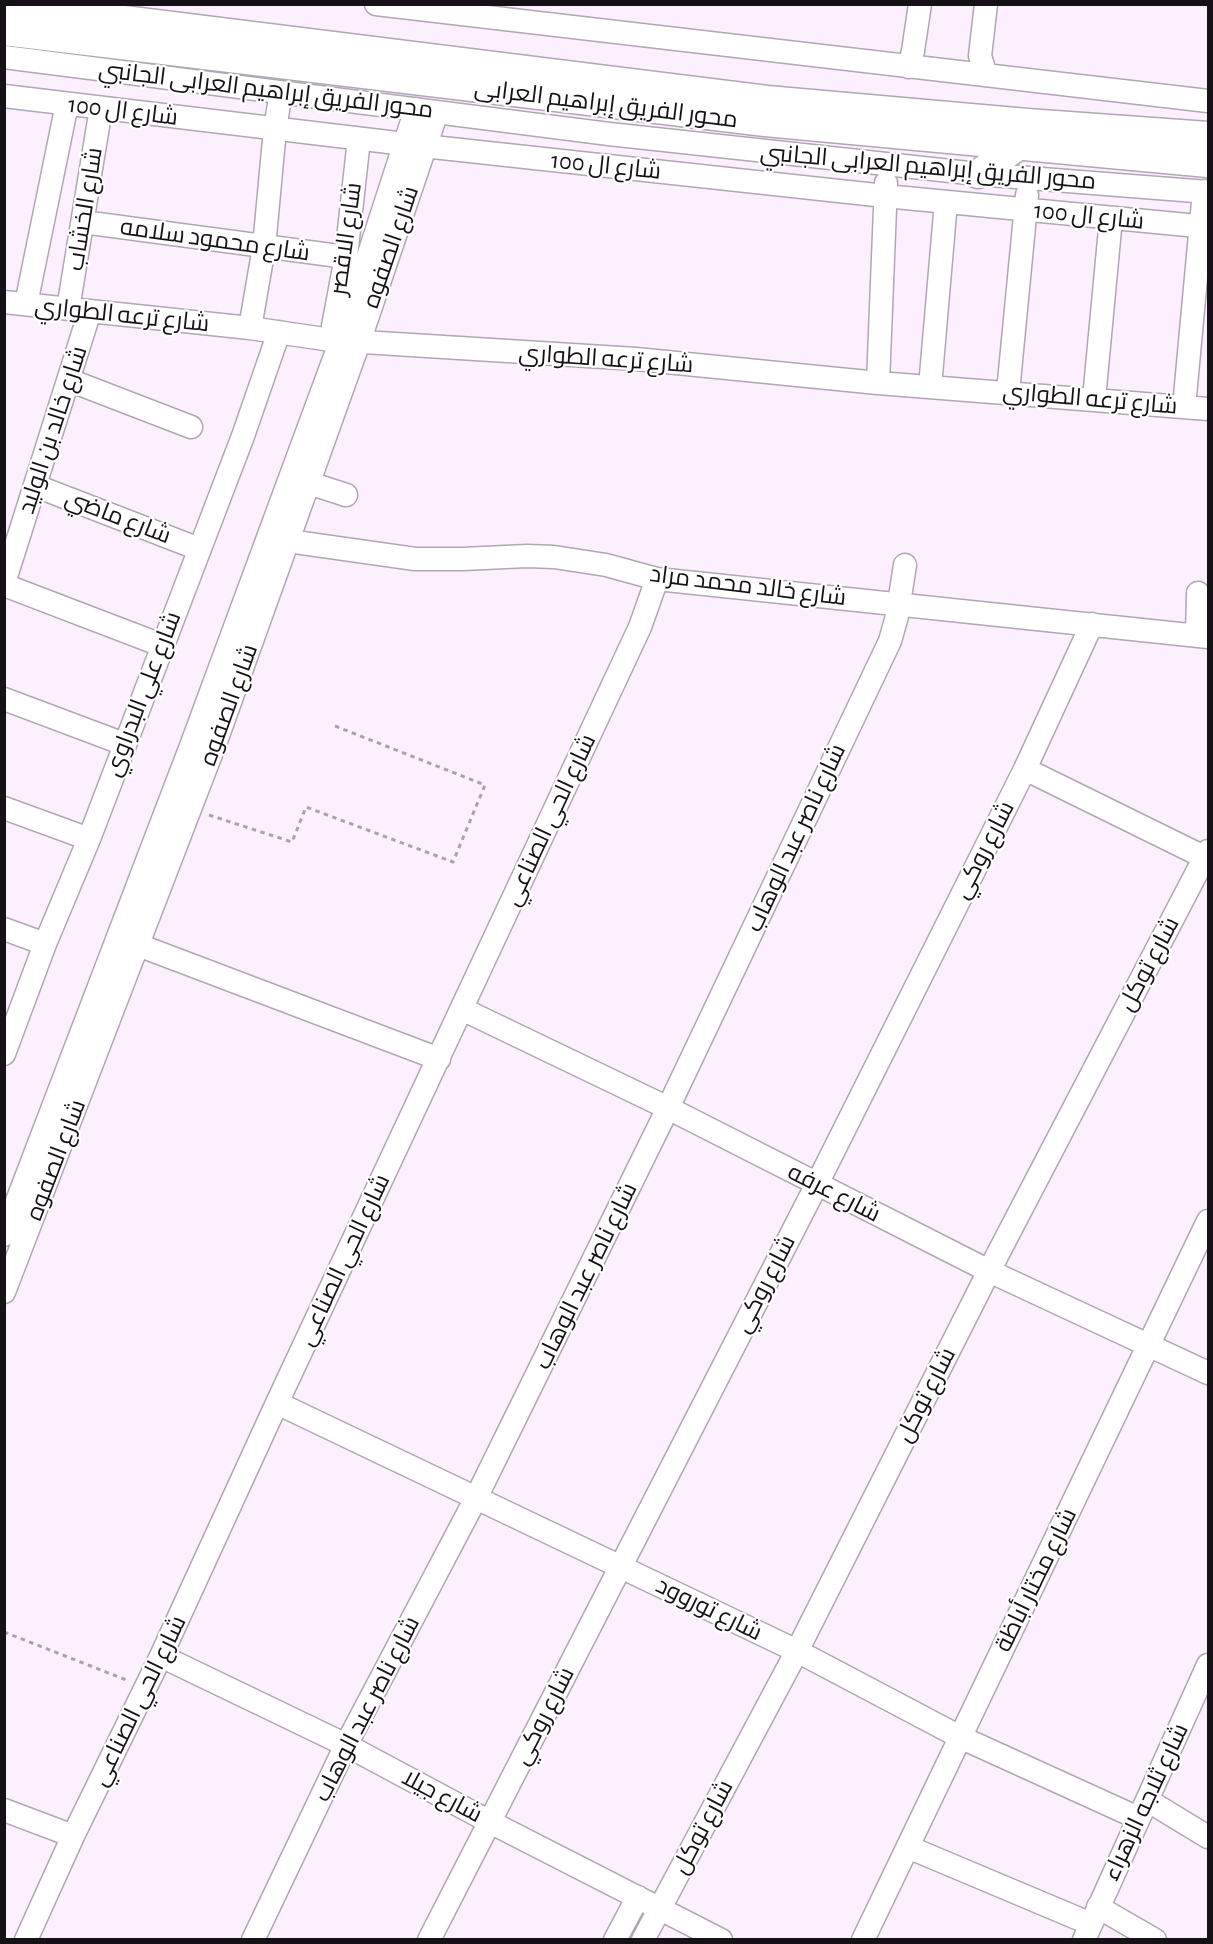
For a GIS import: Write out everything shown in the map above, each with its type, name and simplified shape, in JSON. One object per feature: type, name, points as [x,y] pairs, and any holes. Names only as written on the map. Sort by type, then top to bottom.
[{"type":"main road","name":"محور الفريق إبراهيم العرابى","points":[[4,5],[767,100],[1027,123],[1209,136]]},
{"type":"main road","name":"محور الفريق إبراهيم العرابى","points":[[4,30],[765,122],[1209,163]]},
{"type":"main road","points":[[978,174],[1018,146]]},
{"type":"street","points":[[376,4],[431,8],[909,67],[1209,101]]},
{"type":"street","points":[[909,67],[920,4]]},
{"type":"street","points":[[986,4],[980,56],[986,75]]},
{"type":"street","name":"محور الفريق إبراهيم العرابى الجانبي","points":[[4,57],[609,134],[887,165],[1028,179],[1206,191]]},
{"type":"street","points":[[250,328],[264,247],[275,129],[281,92]]},
{"type":"street","name":"شارع ال 100","points":[[4,96],[359,139],[885,196],[1205,227]]},
{"type":"street","points":[[15,303],[67,104]]},
{"type":"street","name":"شارع الخشاب","points":[[79,310],[83,222],[101,108]]},
{"type":"street","name":"شارع الصفوه","points":[[4,1292],[127,941],[191,746],[344,341],[426,111]]},
{"type":"street","name":"شارع الاقصر","points":[[344,341],[346,257],[359,139]]},
{"type":"street","points":[[878,383],[887,165]]},
{"type":"street","points":[[1008,392],[1028,179]]},
{"type":"street","points":[[1184,407],[1205,227],[1206,191]]},
{"type":"street","points":[[930,387],[946,202]]},
{"type":"street","points":[[1094,399],[1111,218]]},
{"type":"street","name":"شارع محمود سلامه","points":[[83,222],[346,257]]},
{"type":"street","name":"شارع ترعه الطواري","points":[[15,303],[250,328],[344,341],[636,360],[878,383],[1209,409]]},
{"type":"street","name":"شارع خالد بن الوليد","points":[[5,579],[69,380],[79,310]]},
{"type":"street","name":"شارع علي البدراوي","points":[[6,1046],[89,839],[161,645],[243,436],[279,333]]},
{"type":"street","name":"شارع الصفوه","points":[[4,1235],[127,941],[190,809],[309,483],[344,341]]},
{"type":"street","points":[[69,380],[191,427]]},
{"type":"street","points":[[309,483],[346,495]]},
{"type":"street","name":"شارع ماضي","points":[[36,486],[199,549]]},
{"type":"street","name":"شارع خالد محمد مراد","points":[[288,541],[415,559],[527,556],[580,550],[657,579],[1203,636]]},
{"type":"street","name":"شارع ناصر عبد الوهاب","points":[[254,1940],[346,1745],[476,1498],[668,1108],[890,641],[905,565]]},
{"type":"street","points":[[5,579],[161,645]]},
{"type":"street","name":"شارع الحي الصناعي","points":[[26,1940],[73,1836],[161,1656],[640,627],[657,579]]},
{"type":"street","points":[[1198,593],[1203,636]]},
{"type":"street","name":"شارع روكي","points":[[429,1940],[817,1184],[1025,769],[1092,624]]},
{"type":"street","points":[[4,699],[124,744]]},
{"type":"street","points":[[1025,769],[1207,856]]},
{"type":"street","points":[[4,808],[89,839]]},
{"type":"street","name":"شارع توكل","points":[[643,1940],[797,1652],[989,1271],[1207,856]]},
{"type":"street","points":[[4,929],[45,944]]},
{"type":"street","points":[[127,941],[439,1059]]},
{"type":"street","name":"شارع عرفه","points":[[462,1009],[668,1108],[989,1271],[1209,1373]]},
{"type":"street","name":"شارع مختار أباظة","points":[[863,1940],[1209,1221]]},
{"type":"street","name":"شارع توروود","points":[[277,1403],[797,1652],[960,1737],[1209,1837]]},
{"type":"street","name":"شارع جيلا","points":[[161,1656],[346,1745],[490,1822],[721,1940]]},
{"type":"street","name":"شارع ثلاجه الزهراء","points":[[1091,1924],[1142,1809],[1207,1675]]},
{"type":"street","points":[[4,1810],[73,1836]]},
{"type":"street","points":[[908,1847],[1091,1924],[1155,1940]]},
{"type":"street","points":[[615,1940],[638,1897]]},
{"type":"path","points":[[190,809],[292,842],[306,807],[453,862],[485,785],[334,726]]},
{"type":"path","points":[[4,1632],[146,1688]]}]
